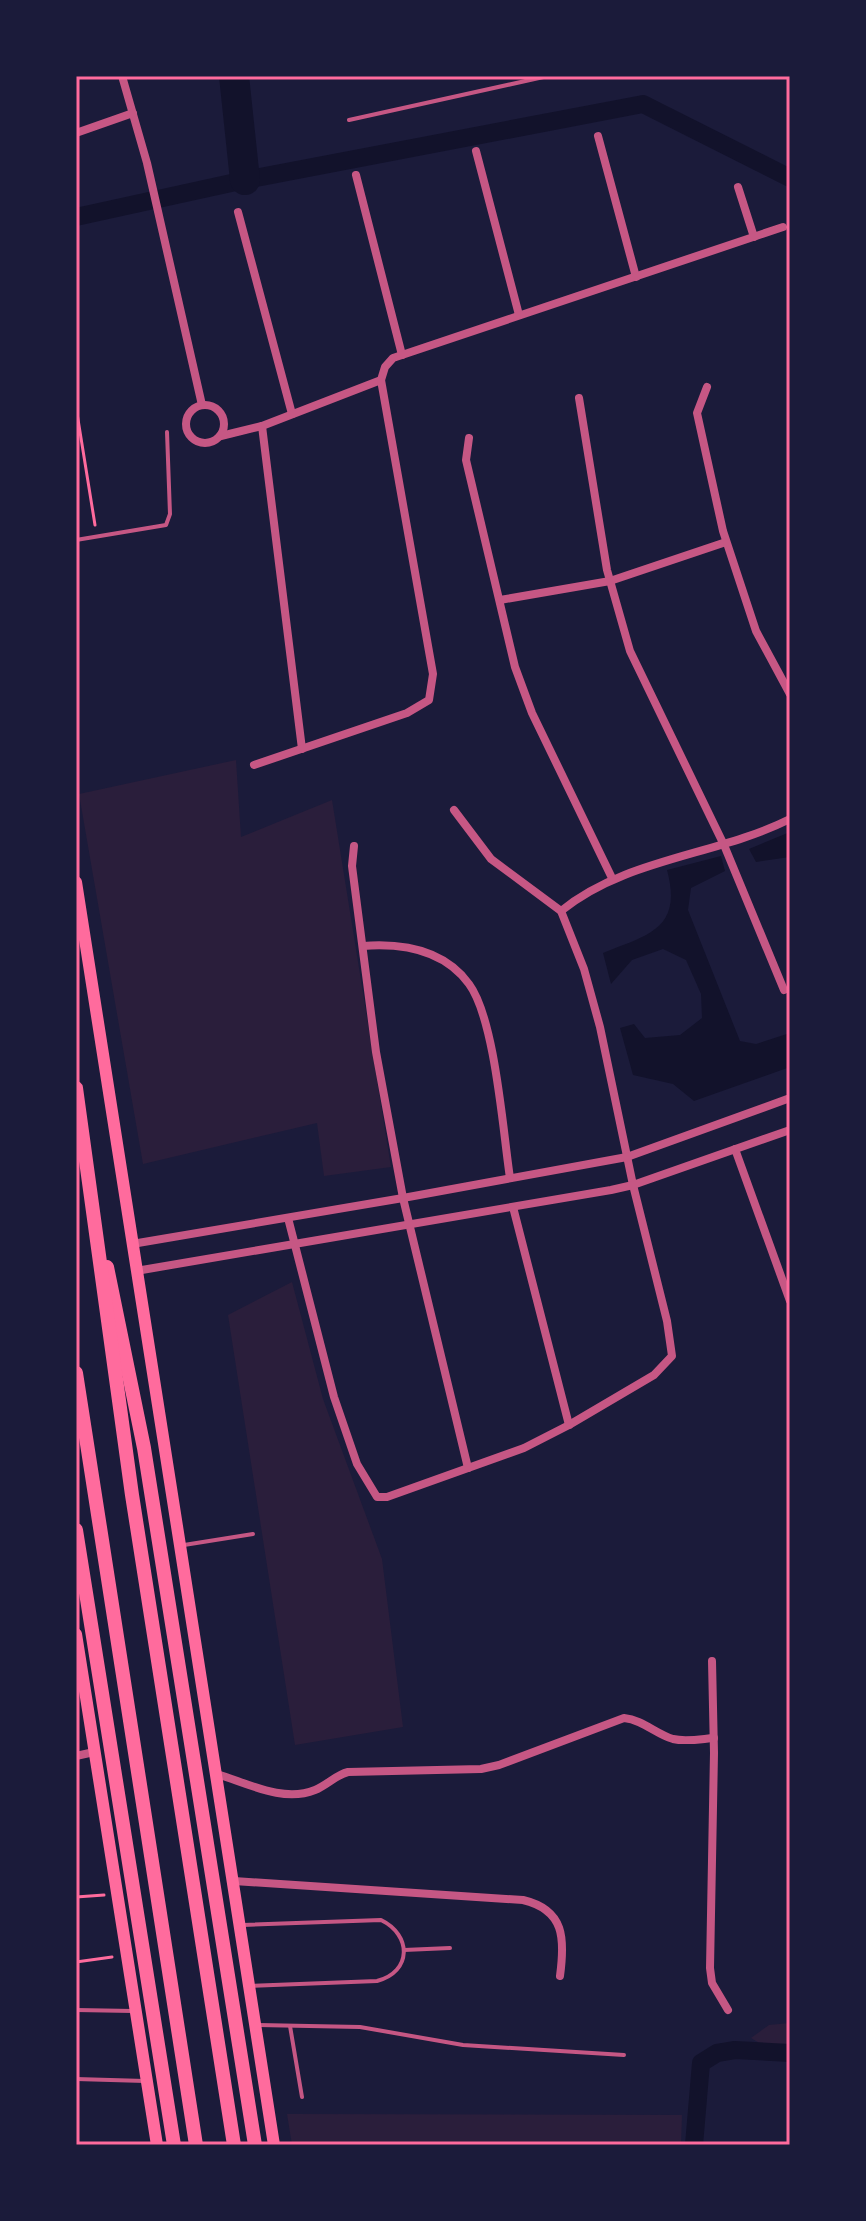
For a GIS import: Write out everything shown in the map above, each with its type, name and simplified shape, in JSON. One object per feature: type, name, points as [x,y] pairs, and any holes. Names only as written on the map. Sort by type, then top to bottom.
[{"type":"main road","points":[[76,882],[274,2145]]},
{"type":"main road","points":[[76,1088],[132,1495],[234,2145]]},
{"type":"main road","points":[[76,1118],[144,1448],[255,2145]]},
{"type":"main road","points":[[76,1373],[196,2145]]},
{"type":"main road","points":[[76,1530],[174,2145]]},
{"type":"main road","points":[[76,1634],[157,2145]]},
{"type":"street","points":[[122,76],[147,163],[202,405]]},
{"type":"street","points":[[76,133],[133,113]]},
{"type":"street","points":[[598,136],[636,277]]},
{"type":"street","points":[[476,151],[519,315]]},
{"type":"street","points":[[356,175],[402,355]]},
{"type":"street","points":[[738,187],[754,237]]},
{"type":"street","points":[[238,212],[292,414]]},
{"type":"street","points":[[254,765],[407,713],[429,700],[433,674],[381,380],[387,363],[402,355],[783,227]]},
{"type":"street","points":[[221,436],[223,417],[215,407],[196,406],[187,415],[188,434],[204,444],[221,436],[262,426],[381,380]]},
{"type":"street","points":[[707,387],[697,413],[726,542],[756,631],[790,694]]},
{"type":"street","points":[[579,398],[610,581],[630,651],[724,845],[784,990]]},
{"type":"street","points":[[262,426],[302,749]]},
{"type":"street","points":[[469,438],[466,460],[515,667],[532,713],[612,878]]},
{"type":"street","points":[[500,600],[610,581],[726,542]]},
{"type":"street","points":[[288,1218],[334,1397],[357,1464],[377,1497],[387,1497],[524,1448],[654,1375],[672,1356],[667,1321],[633,1185],[596,1012],[584,969],[561,911],[491,859],[454,810]]},
{"type":"street","points":[[561,911],[583,893],[612,878],[724,845],[790,819]]},
{"type":"street","points":[[354,846],[352,866],[376,1052],[403,1198],[468,1468]]},
{"type":"street","points":[[363,946],[389,944],[436,956],[470,985],[490,1041],[510,1178]]},
{"type":"street","points":[[132,1244],[627,1157],[790,1098]]},
{"type":"street","points":[[136,1271],[633,1185],[790,1130]]},
{"type":"street","points":[[735,1149],[790,1301]]},
{"type":"street","points":[[513,1207],[569,1425]]},
{"type":"street","points":[[712,1661],[714,1738],[710,1968],[712,1983],[728,2010]]},
{"type":"street","points":[[217,1774],[265,1790],[298,1793],[314,1790],[348,1772],[481,1769],[624,1718],[633,1719],[671,1739],[714,1738]]},
{"type":"street","points":[[76,1756],[94,1752]]},
{"type":"street","points":[[234,1881],[523,1900],[539,1904],[551,1912],[559,1928],[564,1948],[560,1976]]},
{"type":"lane","points":[[349,120],[548,76]]},
{"type":"lane","points":[[76,540],[166,525],[170,514],[167,432]]},
{"type":"lane","points":[[180,1546],[253,1534]]},
{"type":"lane","points":[[240,1925],[381,1920],[393,1926],[404,1950],[399,1971],[377,1981],[250,1986]]},
{"type":"lane","points":[[404,1950],[450,1948]]},
{"type":"lane","points":[[76,2010],[137,2011]]},
{"type":"lane","points":[[255,2024],[360,2027],[463,2045],[624,2055]]},
{"type":"lane","points":[[290,2026],[302,2097]]},
{"type":"lane","points":[[76,2079],[147,2081]]},
{"type":"path","points":[[76,407],[97,537]]},
{"type":"path","points":[[76,1897],[117,1894]]},
{"type":"path","points":[[76,1962],[128,1955]]},
{"type":"shaded area","points":[[236,760],[241,837],[332,800],[391,1167],[324,1176],[317,1123],[143,1164],[79,794]]},
{"type":"shaded area","points":[[790,832],[790,857],[756,862],[749,849]]},
{"type":"shaded area","points":[[721,856],[725,871],[691,888],[688,910],[740,1041],[756,1044],[790,1033],[790,1067],[694,1101],[673,1084],[633,1075],[620,1028],[634,1024],[645,1038],[680,1035],[702,1018],[701,994],[686,960],[663,949],[632,960],[611,984],[603,953],[647,934],[666,917],[671,890],[667,870]]},
{"type":"shaded area","points":[[292,1282],[323,1399],[382,1559],[403,1727],[295,1745],[228,1315]]},
{"type":"shaded area","points":[[790,2023],[790,2048],[768,2048],[751,2038],[769,2025]]},
{"type":"shaded area","points":[[287,2114],[682,2115],[681,2145],[292,2145]]},
{"type":"waterway","points":[[234,76],[245,180]]},
{"type":"waterway","points":[[76,217],[245,180],[643,104],[790,178]]},
{"type":"waterway","points":[[694,2145],[701,2063],[717,2053],[735,2050],[790,2053]]}]
